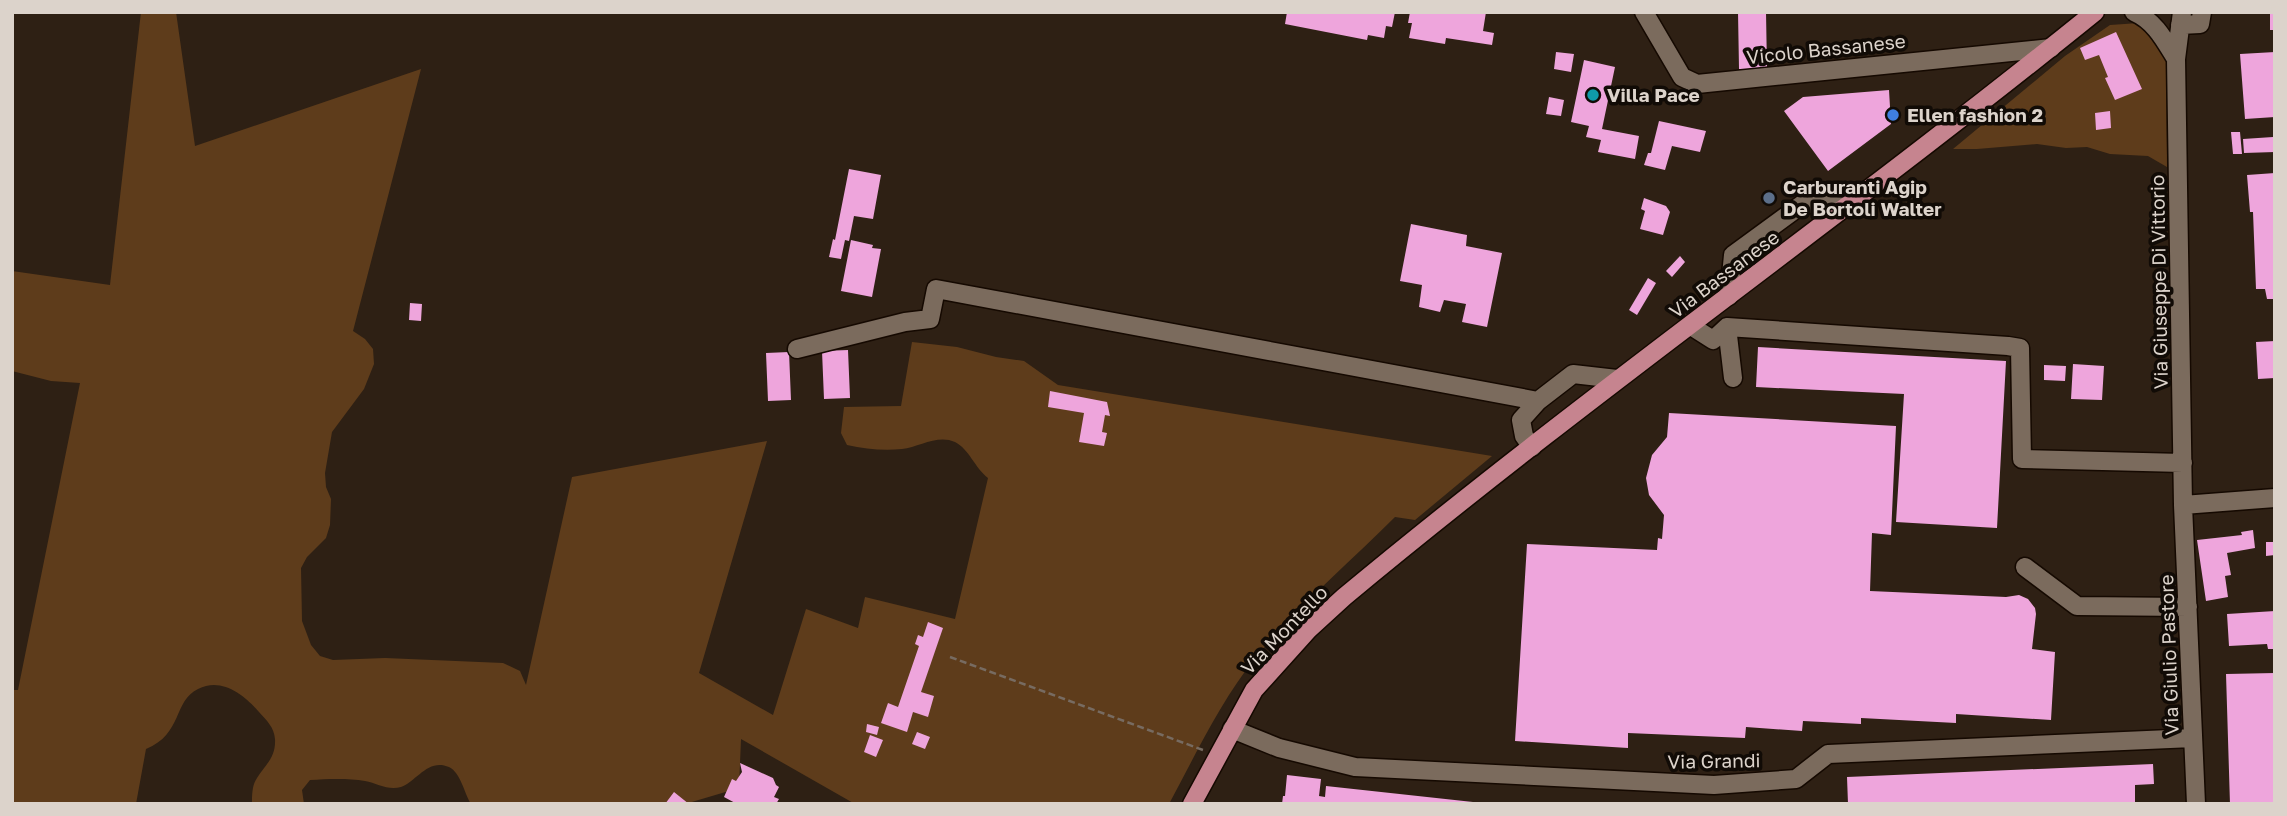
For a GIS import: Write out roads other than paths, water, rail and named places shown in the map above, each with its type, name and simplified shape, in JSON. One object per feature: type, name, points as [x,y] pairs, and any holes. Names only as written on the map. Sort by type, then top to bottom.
[{"type":"main road","name":"Via Bassanese","points":[[1378,569],[1617,379],[1847,207],[2095,12]]},
{"type":"main road","name":"Via Montello","points":[[1192,804],[1255,690],[1335,605],[1378,569]]},
{"type":"street","name":"Vicolo Bassanese","points":[[1644,12],[1682,77],[1696,85],[2051,48]]},
{"type":"street","points":[[2134,12],[2146,17],[2176,59]]},
{"type":"street","points":[[2179,16],[2200,24],[2202,12]]},
{"type":"street","name":"Via Giuseppe Di Vittorio","points":[[2179,16],[2176,59],[2183,505]]},
{"type":"street","points":[[1729,296],[1733,255],[1804,203],[1847,207]]},
{"type":"street","points":[[797,349],[930,319],[936,289],[1538,401]]},
{"type":"street","points":[[1691,326],[1713,340],[1727,327],[2020,348],[2022,459],[2183,463]]},
{"type":"street","points":[[1727,327],[1732,378]]},
{"type":"street","points":[[1532,447],[1524,436],[1521,420],[1538,401],[1573,374],[1617,379]]},
{"type":"street","points":[[2183,505],[2275,498]]},
{"type":"street","name":"Via Giulio Pastore","points":[[2183,505],[2196,804]]},
{"type":"street","points":[[2025,567],[2077,606],[2188,607]]},
{"type":"street","name":"Via Grandi","points":[[1232,729],[1279,748],[1355,767],[1714,785],[1797,779],[1828,754],[2193,738]]},
{"type":"place","name":"Villa Pace","points":[[1593,95]]},
{"type":"place","name":"Ellen fashion 2","points":[[1893,115]]},
{"type":"place","name":"Carburanti Agip De Bortoli Walter","points":[[1769,198]]}]
